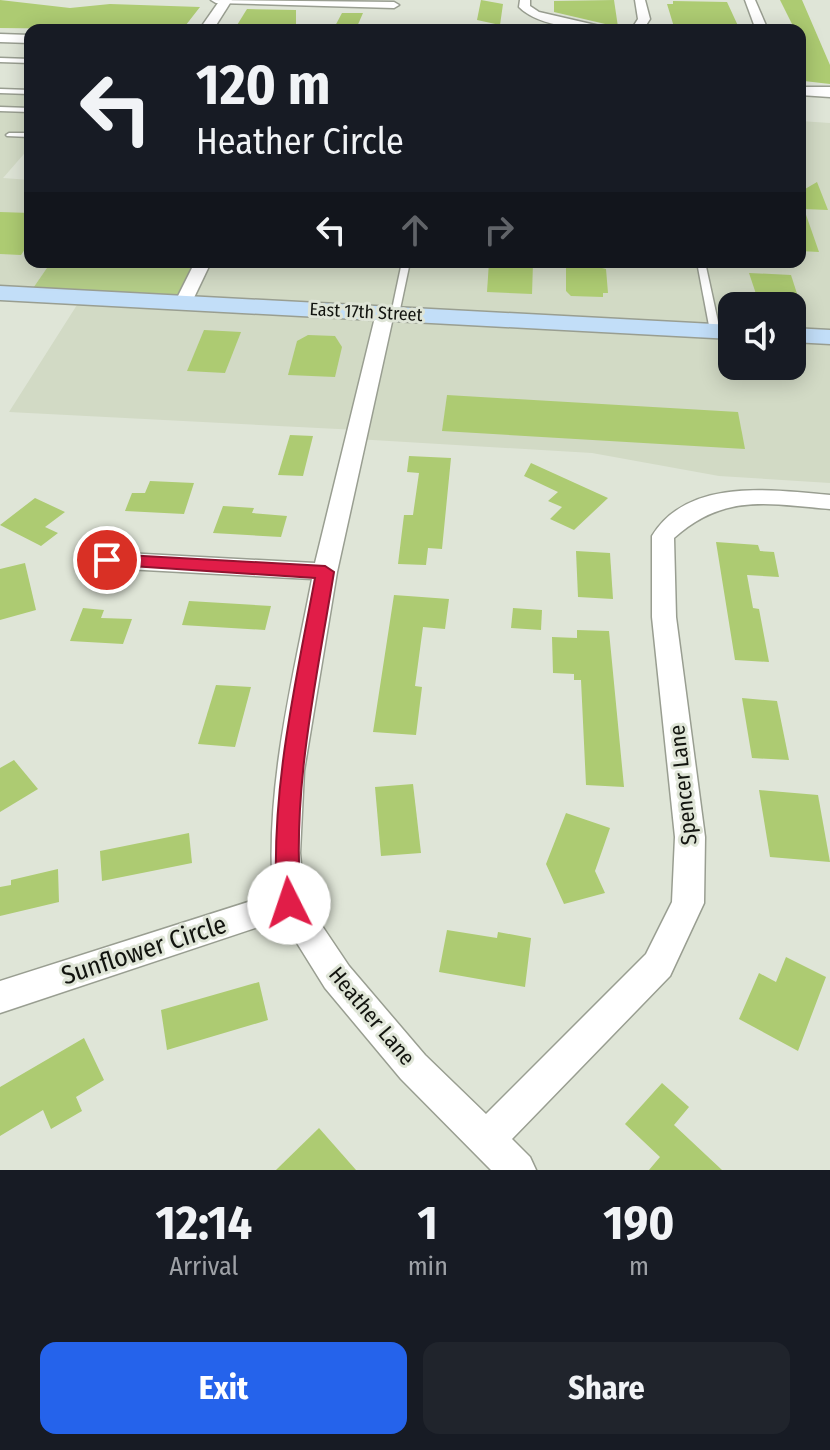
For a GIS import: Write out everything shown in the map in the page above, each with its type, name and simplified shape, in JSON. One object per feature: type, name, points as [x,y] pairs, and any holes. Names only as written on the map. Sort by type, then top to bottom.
[{"type":"main road","name":"East 17th Street","points":[[0,293],[718,332]]},
{"type":"main road","points":[[806,336],[830,337]]},
{"type":"street","points":[[216,0],[394,5]]},
{"type":"street","points":[[210,24],[226,0]]},
{"type":"street","points":[[525,0],[524,7],[535,15],[581,24]]},
{"type":"street","points":[[640,0],[644,19],[641,24]]},
{"type":"street","points":[[750,0],[760,24]]},
{"type":"street","points":[[0,38],[24,39]]},
{"type":"street","points":[[806,91],[830,92]]},
{"type":"street","points":[[184,302],[200,268]]},
{"type":"street","name":"Heather Lane","points":[[390,313],[325,572],[290,771],[285,853],[289,903],[337,977],[403,1055],[517,1170]]},
{"type":"street","name":"Spencer Lane","points":[[488,1138],[658,965],[688,903],[690,837],[664,617],[663,536],[687,512],[712,500],[742,497],[830,502]]},
{"type":"street","points":[[107,560],[325,572]]},
{"type":"street","name":"Sunflower Circle","points":[[0,997],[289,903]]},
{"type":"lane","points":[[0,60],[24,61]]},
{"type":"lane","points":[[0,91],[24,92]]},
{"type":"lane","points":[[0,111],[24,112]]},
{"type":"lane","points":[[9,135],[24,135]]},
{"type":"lane","points":[[390,313],[404,268]]},
{"type":"lane","points":[[703,268],[718,314]]},
{"type":"shaded area","points":[[0,94],[24,95],[24,154],[3,178],[24,180],[24,268],[47,268],[29,294],[0,293]]},
{"type":"shaded area","points":[[806,121],[830,123],[830,483],[719,476],[592,453],[356,439],[358,430],[9,412],[82,297],[182,268],[806,268]]},
{"type":"green space","points":[[47,268],[200,268],[184,302],[29,294]]},
{"type":"building","points":[[0,0],[70,8],[110,4],[200,7],[187,24],[24,24],[24,28],[0,28]]},
{"type":"building","points":[[481,0],[503,4],[500,24],[477,20]]},
{"type":"building","points":[[614,0],[618,24],[554,12],[554,1]]},
{"type":"building","points":[[780,0],[802,0],[830,65],[830,84],[806,81],[806,24],[792,24]]},
{"type":"building","points":[[673,1],[727,2],[737,24],[673,24],[667,4],[673,4]]},
{"type":"building","points":[[247,9],[296,10],[296,24],[238,24]]},
{"type":"building","points":[[342,13],[363,13],[358,24],[336,24]]},
{"type":"building","points":[[817,182],[828,210],[806,209],[806,188]]},
{"type":"building","points":[[0,212],[24,213],[24,251],[21,255],[0,254]]},
{"type":"building","points":[[806,215],[819,252],[806,251]]},
{"type":"building","points":[[489,268],[533,268],[532,294],[487,292]]},
{"type":"building","points":[[566,268],[606,269],[608,293],[603,293],[603,297],[571,296],[566,291]]},
{"type":"building","points":[[749,273],[791,275],[796,292],[755,292]]},
{"type":"building","points":[[204,330],[241,332],[225,373],[187,371]]},
{"type":"building","points":[[308,335],[335,336],[342,347],[335,377],[288,375],[297,341]]},
{"type":"building","points":[[447,395],[738,412],[745,449],[442,431]]},
{"type":"building","points":[[290,435],[313,436],[303,476],[278,475]]},
{"type":"building","points":[[409,456],[451,458],[442,549],[428,548],[426,565],[398,564],[404,515],[413,515],[419,473],[407,472]]},
{"type":"building","points":[[531,463],[608,498],[574,530],[550,519],[562,507],[548,501],[558,492],[524,476]]},
{"type":"building","points":[[150,481],[194,483],[184,514],[125,511],[132,493],[145,493]]},
{"type":"building","points":[[35,498],[65,512],[45,527],[58,533],[41,546],[0,525]]},
{"type":"building","points":[[223,506],[254,508],[252,513],[287,516],[281,537],[213,533]]},
{"type":"building","points":[[716,542],[758,545],[760,551],[774,552],[779,577],[747,575],[753,608],[759,609],[769,662],[735,660]]},
{"type":"building","points":[[576,551],[610,553],[613,599],[578,597]]},
{"type":"building","points":[[25,563],[36,610],[0,620],[0,569]]},
{"type":"building","points":[[394,595],[449,599],[445,629],[423,627],[415,686],[422,687],[416,735],[373,732]]},
{"type":"building","points":[[189,601],[271,606],[265,630],[182,625]]},
{"type":"building","points":[[83,608],[104,610],[101,618],[132,619],[123,644],[70,641]]},
{"type":"building","points":[[513,608],[542,610],[541,630],[511,628]]},
{"type":"building","points":[[577,630],[609,631],[624,787],[586,785],[581,680],[574,680],[574,674],[553,673],[552,637],[577,638]]},
{"type":"building","points":[[216,685],[251,687],[235,747],[198,744]]},
{"type":"building","points":[[742,698],[777,701],[789,760],[752,758]]},
{"type":"building","points":[[14,760],[38,789],[0,812],[0,768]]},
{"type":"building","points":[[413,784],[421,853],[381,856],[375,787]]},
{"type":"building","points":[[759,790],[818,795],[830,862],[770,857]]},
{"type":"building","points":[[566,813],[610,828],[595,871],[605,893],[564,904],[546,864]]},
{"type":"building","points":[[189,833],[192,863],[102,881],[100,851]]},
{"type":"building","points":[[58,869],[59,902],[0,916],[0,887],[11,885],[11,880]]},
{"type":"building","points":[[447,930],[497,938],[498,932],[531,938],[525,987],[439,972]]},
{"type":"building","points":[[786,957],[826,977],[798,1051],[739,1019],[759,973],[776,982]]},
{"type":"building","points":[[259,982],[268,1020],[167,1050],[161,1010]]},
{"type":"building","points":[[84,1038],[104,1080],[76,1097],[82,1111],[51,1129],[43,1110],[0,1136],[0,1087]]},
{"type":"building","points":[[662,1083],[689,1107],[674,1125],[722,1170],[649,1170],[660,1157],[625,1124]]},
{"type":"building","points":[[319,1128],[356,1170],[276,1170]]},
{"type":"route","points":[[107,560],[325,572],[290,771],[285,853],[289,903]]}]
